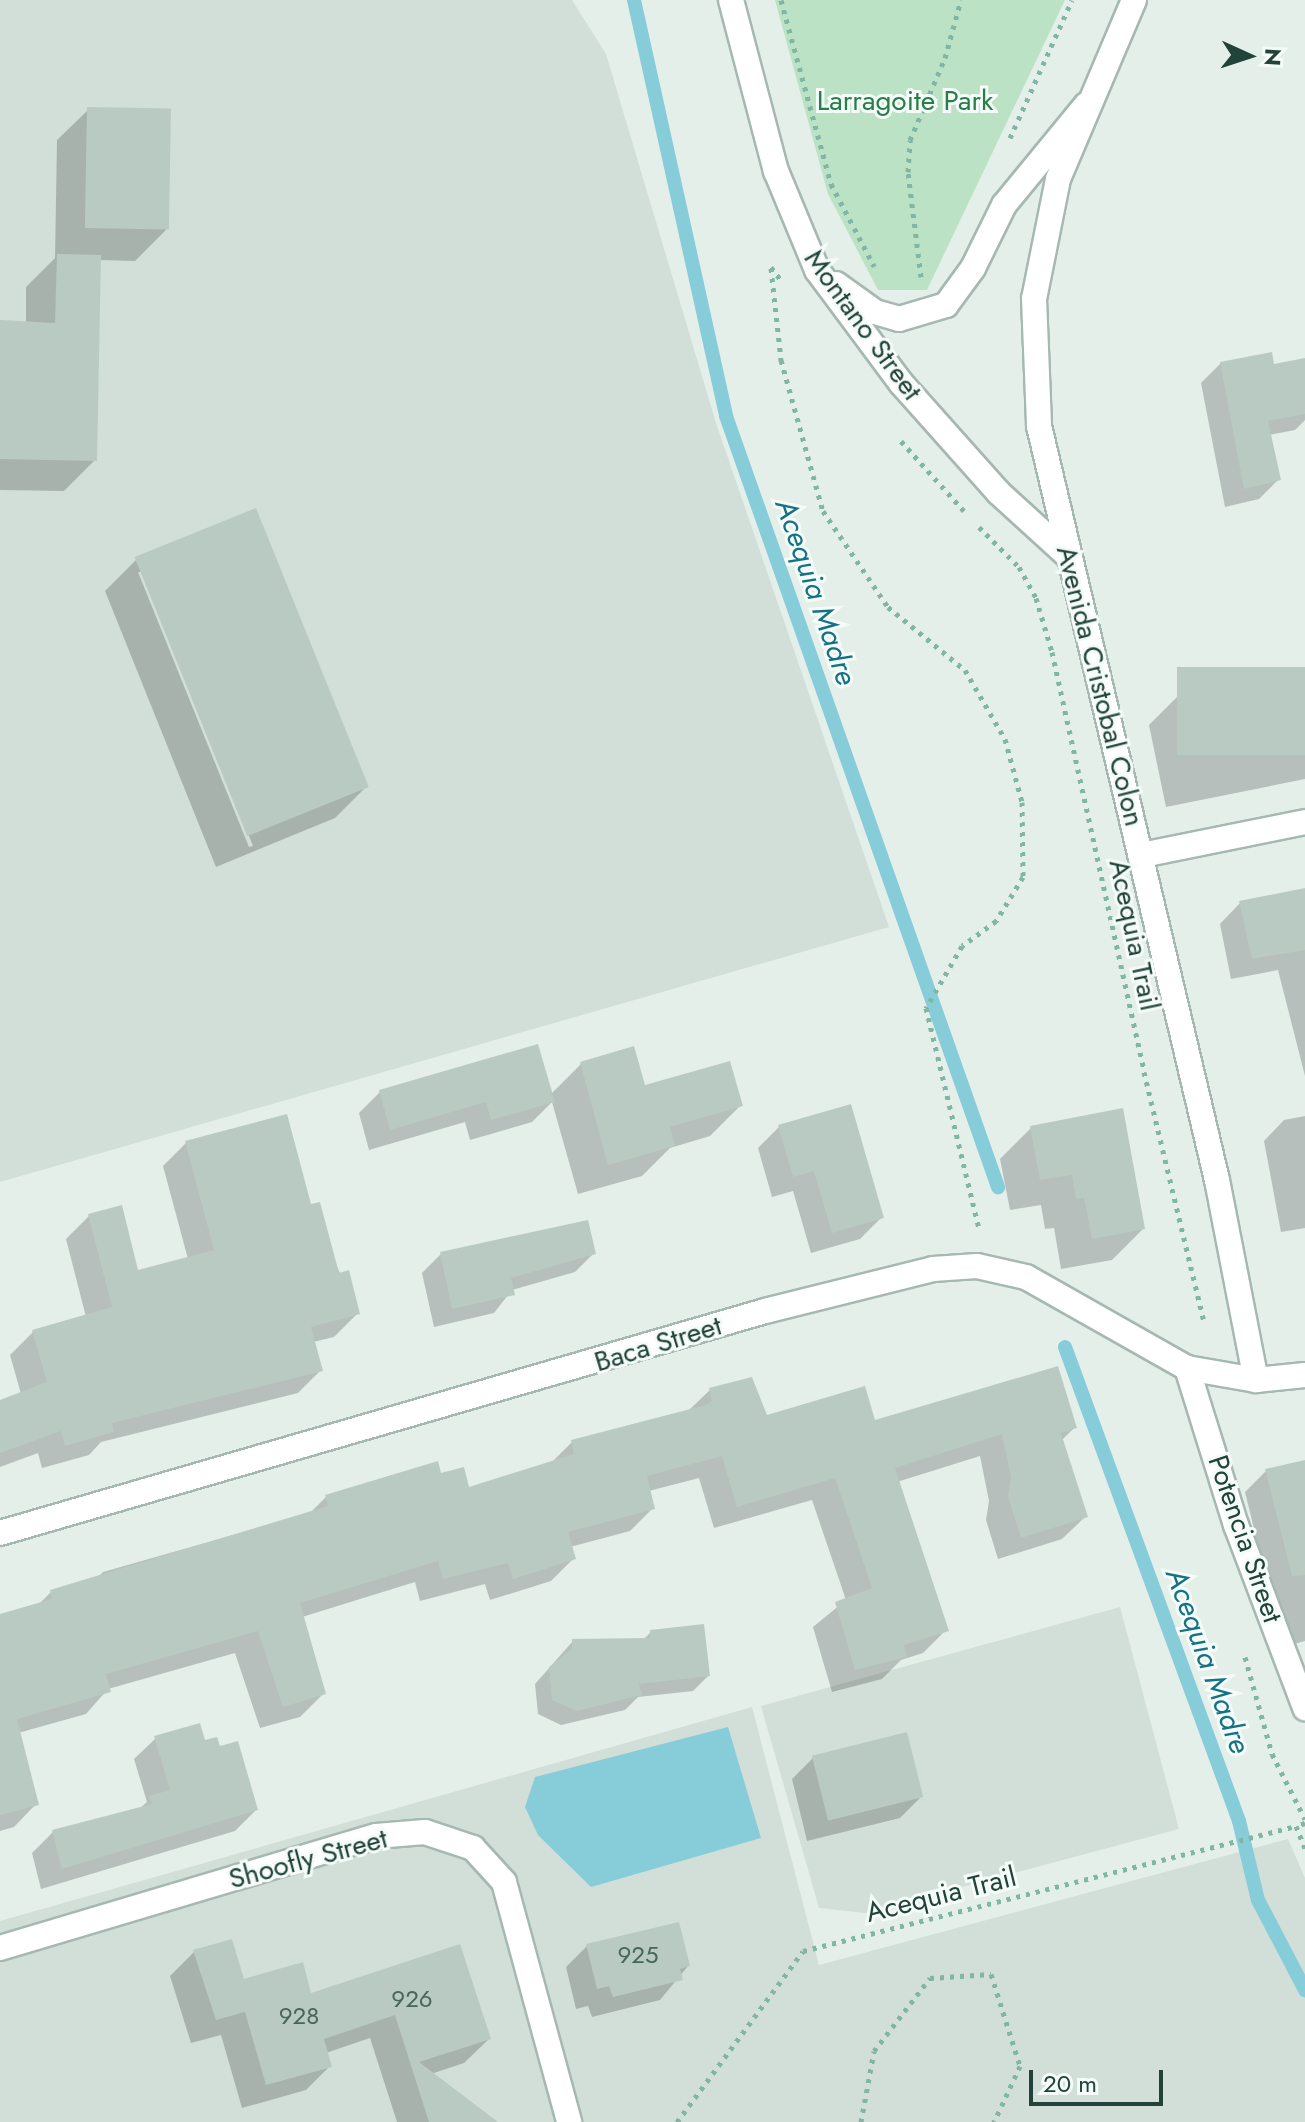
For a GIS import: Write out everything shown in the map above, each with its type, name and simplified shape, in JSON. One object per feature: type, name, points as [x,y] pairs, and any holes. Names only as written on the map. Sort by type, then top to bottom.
[{"type":"street","name":"Montano Street","points":[[731,0],[776,171],[817,270],[901,383],[999,493],[1066,554]]},
{"type":"street","name":"Avenida Cristobal Colon","points":[[1134,0],[1087,103],[1058,179],[1034,299],[1039,426],[1066,554],[1142,855],[1220,1195],[1256,1380]]},
{"type":"street","points":[[817,270],[875,312],[899,319],[946,305],[973,268],[1004,205],[1087,103]]},
{"type":"street","points":[[1142,855],[1305,822]]},
{"type":"street","name":"Baca Street","points":[[0,1533],[765,1311],[917,1272],[977,1266],[1026,1277],[1187,1368],[1256,1380],[1305,1375]]},
{"type":"street","name":"Potencia Street","points":[[1187,1368],[1236,1525],[1305,1708]]},
{"type":"street","name":"Shoofly Street","points":[[0,1948],[376,1836],[425,1832],[473,1848],[504,1882],[569,2122]]},
{"type":"path","points":[[781,0],[831,184],[876,269]]},
{"type":"path","points":[[923,293],[908,172],[910,140],[945,58],[961,0]]},
{"type":"path","points":[[1007,146],[1072,0]]},
{"type":"path","points":[[787,289],[771,267],[781,360],[823,511],[888,607],[965,670],[1005,739],[1022,802],[1023,877],[996,921],[962,946],[926,1008],[979,1228]]},
{"type":"path","points":[[896,434],[966,514]]},
{"type":"path","name":"Acequia Trail","points":[[977,524],[1019,567],[1036,598],[1052,652],[1144,1072],[1204,1321]]},
{"type":"path","name":"Acequia Trail","points":[[677,2122],[803,1951],[1305,1823]]},
{"type":"path","points":[[1296,1826],[1305,1848]]},
{"type":"path","points":[[861,2122],[874,2051],[930,1978],[991,1974],[1020,2066],[994,2122]]},
{"type":"shaded area","points":[[0,0],[572,0],[606,54],[716,423],[889,927],[0,1182]]},
{"type":"shaded area","points":[[1120,1607],[1179,1829],[865,1913],[819,1908],[761,1706]]},
{"type":"shaded area","points":[[752,1707],[819,1965],[1288,1839],[1305,1878],[1305,2122],[0,2122],[0,1921]]},
{"type":"green space","name":"Larragoite Park","points":[[775,0],[1065,0],[927,290],[878,290],[828,194]]},
{"type":"water","points":[[728,1727],[761,1838],[591,1887],[538,1835],[525,1807],[535,1777]]},
{"type":"building","points":[[87,107],[171,108],[169,229],[85,228]]},
{"type":"building","points":[[57,254],[101,255],[97,461],[0,459],[0,320],[55,323]]},
{"type":"building","points":[[1272,352],[1274,364],[1305,358],[1305,414],[1268,421],[1281,480],[1244,489],[1220,362]]},
{"type":"building","points":[[256,508],[369,787],[247,836],[135,557]]},
{"type":"building","points":[[1177,667],[1305,667],[1305,755],[1177,755]]},
{"type":"building","points":[[1305,888],[1305,950],[1252,959],[1239,901]]},
{"type":"building","points":[[538,1044],[555,1102],[491,1120],[486,1102],[390,1130],[379,1090]]},
{"type":"building","points":[[634,1046],[645,1085],[730,1061],[743,1106],[670,1127],[675,1146],[608,1165],[580,1062]]},
{"type":"building","points":[[851,1104],[884,1218],[832,1233],[814,1171],[793,1177],[778,1125]]},
{"type":"building","points":[[1123,1108],[1145,1229],[1092,1239],[1084,1198],[1076,1199],[1072,1175],[1040,1180],[1030,1126]]},
{"type":"building","points":[[287,1114],[311,1204],[320,1202],[339,1273],[349,1270],[360,1314],[311,1327],[323,1371],[112,1423],[114,1432],[65,1446],[61,1431],[0,1453],[0,1400],[47,1382],[32,1330],[112,1307],[88,1214],[122,1205],[138,1270],[214,1250],[185,1141]]},
{"type":"building","points":[[588,1220],[596,1254],[511,1278],[515,1295],[452,1309],[440,1252]]},
{"type":"building","points":[[1058,1366],[1077,1428],[1061,1433],[1088,1517],[1021,1538],[1008,1496],[1011,1477],[1002,1434],[895,1468],[949,1631],[904,1645],[907,1657],[855,1670],[835,1602],[872,1588],[835,1478],[737,1507],[722,1456],[647,1476],[655,1509],[568,1532],[576,1559],[513,1579],[508,1563],[443,1579],[438,1561],[300,1603],[326,1694],[283,1707],[258,1631],[106,1674],[111,1692],[17,1719],[39,1805],[0,1815],[0,1614],[52,1599],[50,1590],[328,1506],[325,1495],[438,1461],[441,1473],[464,1467],[469,1487],[574,1454],[571,1440],[706,1405],[712,1401],[709,1388],[752,1377],[767,1415],[865,1386],[875,1420]]},
{"type":"building","points":[[1305,1460],[1305,1575],[1292,1576],[1265,1469]]},
{"type":"building","points":[[704,1624],[710,1676],[639,1684],[642,1695],[577,1711],[552,1700],[549,1667],[572,1649],[572,1639],[650,1638],[650,1630]]},
{"type":"building","points":[[200,1723],[205,1740],[217,1737],[220,1746],[238,1741],[258,1810],[62,1869],[52,1830],[152,1804],[149,1796],[170,1790],[154,1736]]},
{"type":"building","points":[[907,1732],[923,1797],[828,1821],[812,1756]]},
{"type":"building","points":[[679,1922],[690,1966],[680,1969],[683,1980],[613,1997],[609,1986],[597,1989],[586,1944]]},
{"type":"building","points":[[232,1939],[244,1979],[303,1962],[311,1993],[460,1944],[491,2039],[419,2062],[498,2122],[429,2122],[395,2015],[324,2039],[332,2067],[266,2085],[245,2012],[216,2020],[193,1950]]},
{"type":"waterway","name":"Acequia Madre","points":[[634,0],[726,416],[998,1187]]},
{"type":"waterway","name":"Acequia Madre","points":[[1065,1347],[1239,1821],[1258,1900],[1305,1990]]}]
